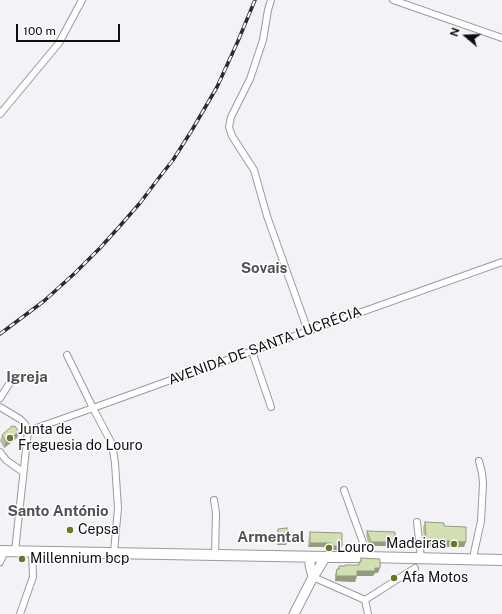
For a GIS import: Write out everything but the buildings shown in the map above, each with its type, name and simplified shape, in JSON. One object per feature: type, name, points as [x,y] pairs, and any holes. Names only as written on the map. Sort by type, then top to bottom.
[{"type":"main road","points":[[7,551],[310,557],[366,556],[502,560]]},
{"type":"main road","points":[[310,557],[313,577]]},
{"type":"main road","points":[[294,614],[325,557]]},
{"type":"street","points":[[0,114],[59,43],[82,0]]},
{"type":"street","points":[[271,0],[263,40],[250,79],[230,117],[229,127],[232,136],[254,170],[267,216],[308,331]]},
{"type":"street","points":[[393,0],[502,38]]},
{"type":"street","name":"AVENIDA DE SANTA LUCRÉCIA","points":[[28,430],[502,262]]},
{"type":"street","points":[[252,351],[271,407]]},
{"type":"street","points":[[67,355],[92,408],[112,444],[115,463],[118,508],[114,552]]},
{"type":"street","points":[[0,398],[13,378]]},
{"type":"street","points":[[0,407],[25,424],[28,430],[23,472],[7,551],[0,562]]},
{"type":"street","points":[[0,452],[6,460],[23,472]]},
{"type":"street","points":[[474,560],[474,553],[481,521],[483,484],[479,461]]},
{"type":"street","points":[[344,490],[366,551],[366,556]]},
{"type":"street","points":[[214,500],[216,513],[215,555]]},
{"type":"street","points":[[417,522],[421,558]]},
{"type":"street","points":[[20,614],[33,577],[32,551]]},
{"type":"street","points":[[365,600],[414,568]]},
{"type":"street","points":[[313,577],[365,600]]},
{"type":"street","points":[[365,600],[368,614]]},
{"type":"railway","points":[[0,334],[44,301],[100,248],[140,203],[173,160],[217,87],[255,0]]},
{"type":"place","name":"Junta de Freguesia do Louro","points":[[10,438]]},
{"type":"place","name":"Cepsa","points":[[70,530]]},
{"type":"place","name":"Madeiras","points":[[454,544]]},
{"type":"place","name":"Louro","points":[[329,548]]},
{"type":"place","name":"Millennium bcp","points":[[22,559]]},
{"type":"place","name":"Afa Motos","points":[[394,578]]},
{"type":"district","name":"Sovais","points":[[264,268]]},
{"type":"district","name":"Igreja","points":[[27,377]]},
{"type":"district","name":"Santo António","points":[[58,511]]},
{"type":"district","name":"Armental","points":[[271,537]]}]
